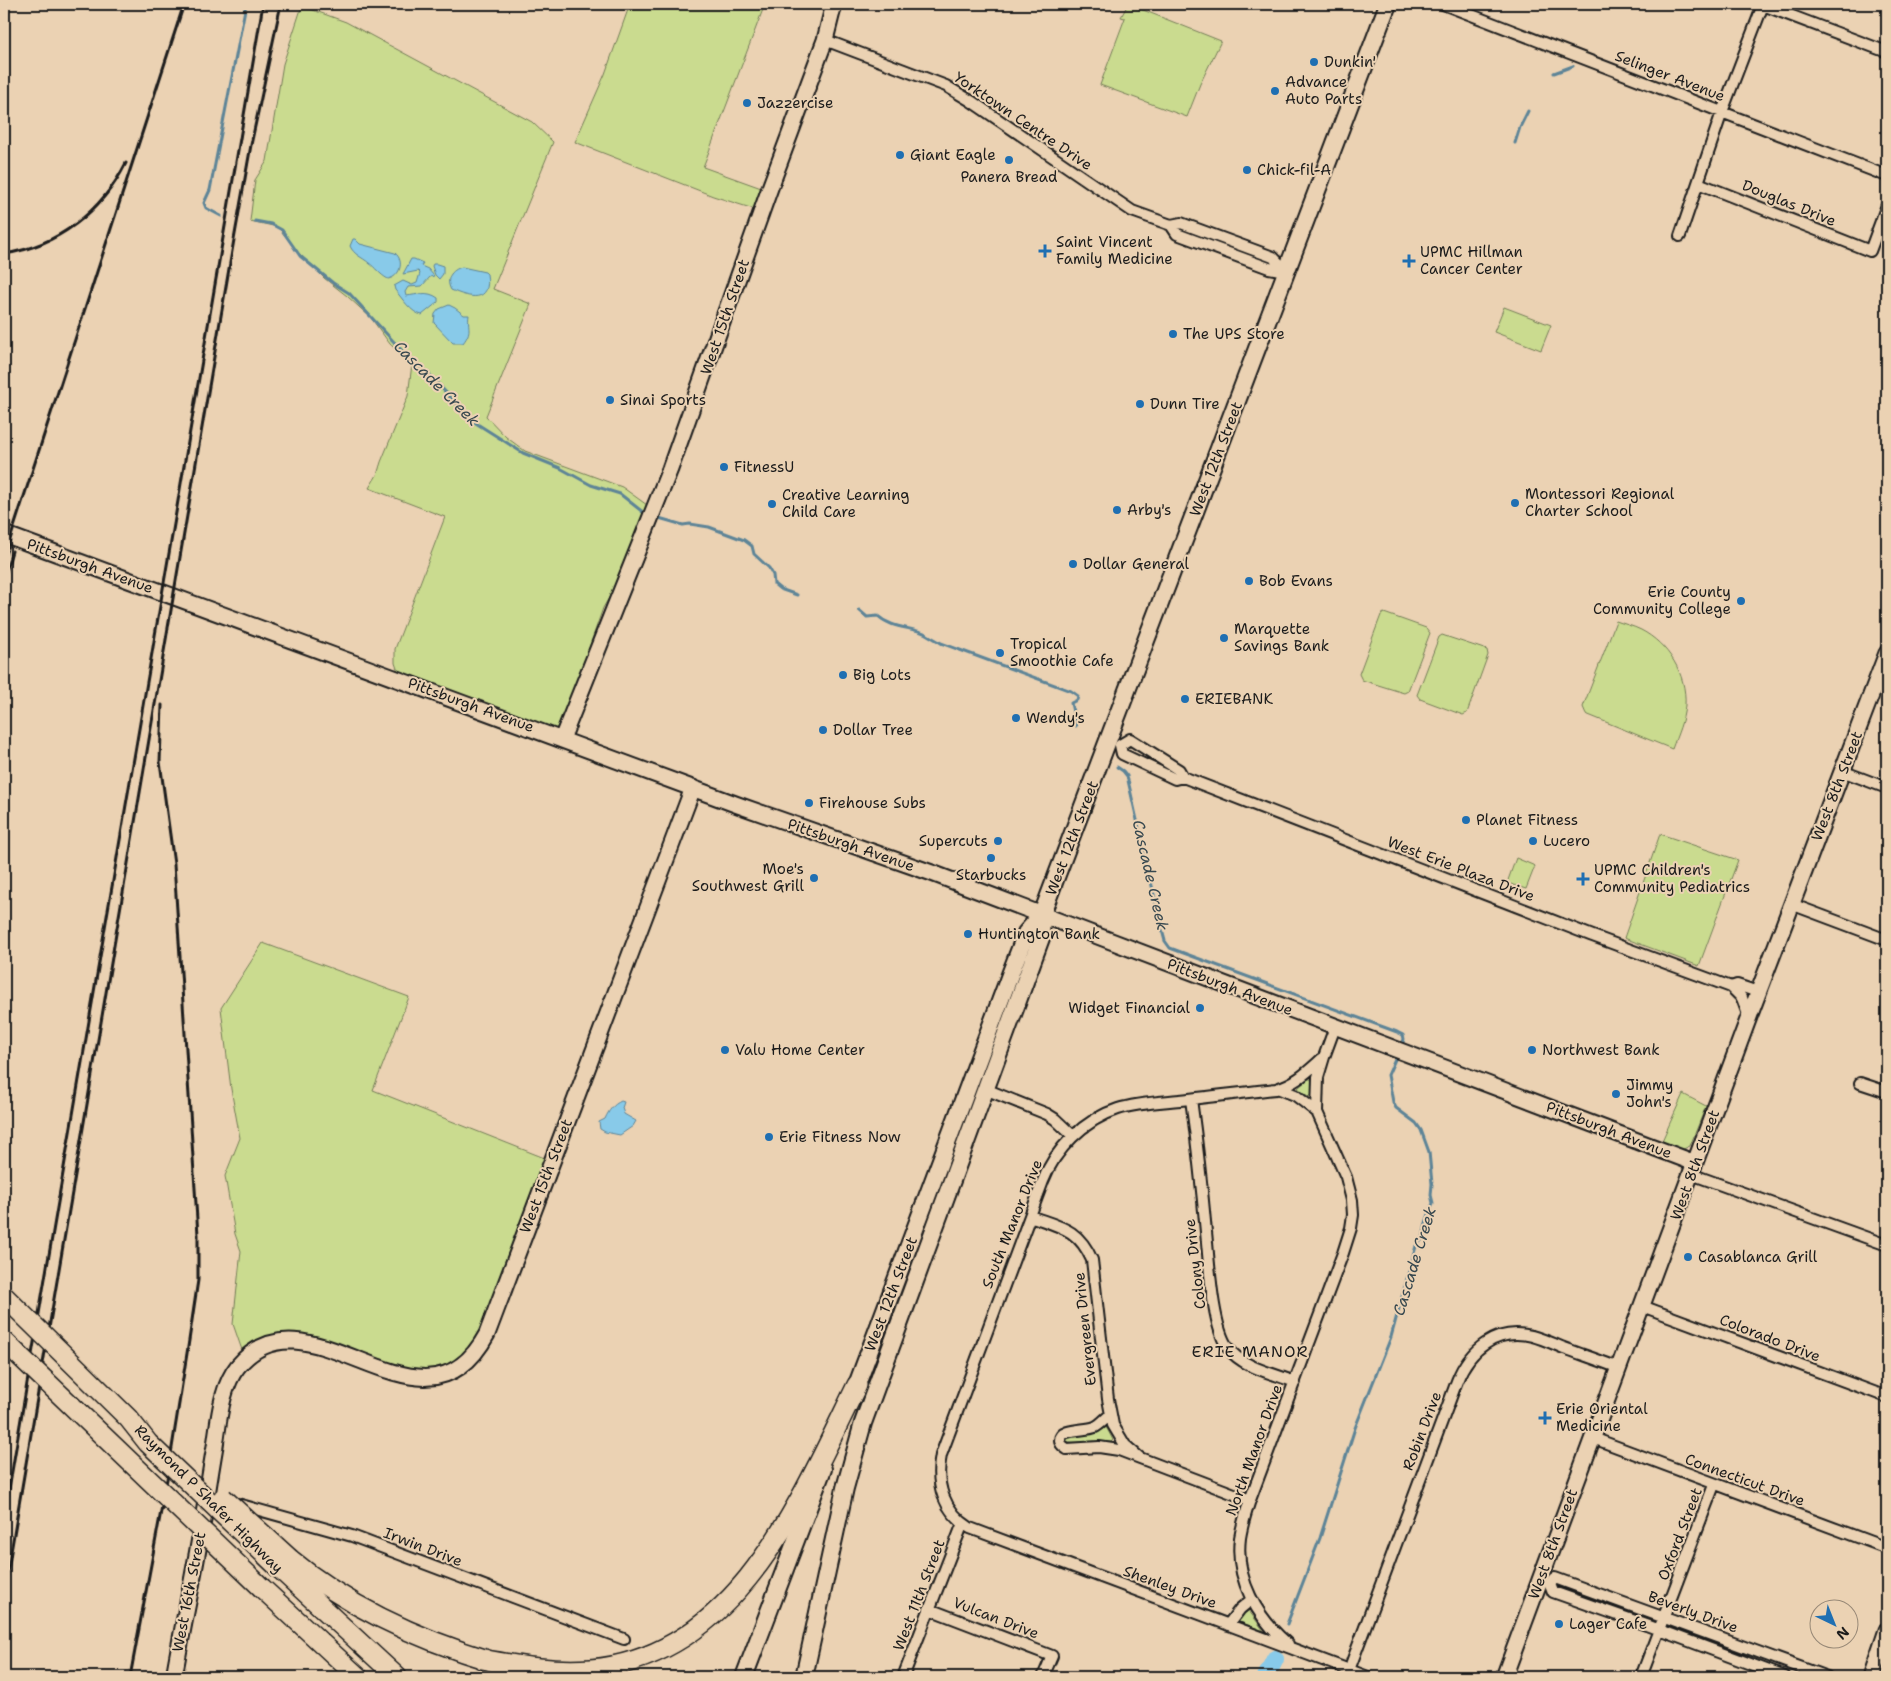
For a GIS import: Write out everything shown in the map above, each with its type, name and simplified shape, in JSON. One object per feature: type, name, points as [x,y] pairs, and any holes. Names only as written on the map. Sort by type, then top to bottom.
[{"type":"highway","name":"Raymond P Shafer Highway","points":[[4,1296],[129,1419],[148,1443],[285,1564],[397,1677]]},
{"type":"highway","name":"Raymond P Shafer Highway","points":[[4,1341],[262,1588],[358,1677]]},
{"type":"highway","points":[[482,1659],[546,1670],[601,1668],[651,1655],[698,1628],[742,1586],[782,1532],[857,1385]]},
{"type":"highway","points":[[285,1564],[314,1578],[364,1609],[422,1637],[482,1659],[553,1677]]},
{"type":"highway","points":[[262,1588],[345,1677]]},
{"type":"main road","name":"West 12th Street","points":[[744,1677],[799,1530],[857,1385],[1014,963],[1026,933],[1042,914],[1114,743],[1286,271],[1388,4]]},
{"type":"main road","name":"West 12th Street","points":[[804,1677],[845,1488],[863,1423],[1042,938],[1042,914]]},
{"type":"street","name":"West 15th Street","points":[[562,739],[670,469],[825,40],[834,4]]},
{"type":"street","name":"Selinger Avenue","points":[[1443,4],[1887,176]]},
{"type":"street","points":[[1680,236],[1722,112],[1763,5],[1887,52]]},
{"type":"street","name":"Yorktown Centre Drive","points":[[825,40],[946,86],[1132,211],[1172,225],[1182,222],[1272,256],[1286,271]]},
{"type":"street","name":"Douglas Drive","points":[[1698,183],[1870,251],[1887,205]]},
{"type":"street","name":"Pittsburgh Avenue","points":[[4,534],[1042,914],[1393,1048],[1887,1245]]},
{"type":"street","name":"West 8th Street","points":[[1504,1677],[1545,1582],[1593,1438],[1749,1016],[1887,653]]},
{"type":"street","name":"West Erie Plaza Drive","points":[[1183,777],[1179,770],[1130,739],[1114,743],[1122,754],[1175,779],[1183,777],[1730,987],[1738,985],[1758,992]]},
{"type":"street","points":[[1842,771],[1887,788]]},
{"type":"street","name":"West 15th Street","points":[[265,1346],[290,1341],[313,1343],[390,1372],[413,1378],[428,1378],[449,1372],[464,1364],[476,1352],[487,1334],[694,788]]},
{"type":"street","points":[[1791,904],[1887,940]]},
{"type":"street","points":[[1730,987],[1742,998],[1749,1016]]},
{"type":"street","name":"North Manor Drive","points":[[1293,1648],[1270,1628],[1252,1600],[1245,1585],[1240,1563],[1240,1552],[1242,1525],[1250,1500],[1344,1254],[1353,1214],[1352,1200],[1346,1177],[1317,1112],[1318,1077],[1335,1027]]},
{"type":"street","name":"South Manor Drive","points":[[963,1524],[947,1504],[940,1488],[938,1477],[941,1455],[1046,1173],[1058,1154],[1073,1136],[1097,1119],[1120,1109],[1288,1086],[1301,1078],[1324,1057]]},
{"type":"street","points":[[1860,1083],[1887,1092]]},
{"type":"street","points":[[985,1089],[1047,1114],[1073,1136]]},
{"type":"street","name":"South Manor Drive","points":[[1276,1089],[1291,1092],[1317,1112]]},
{"type":"street","name":"Colony Drive","points":[[1191,1099],[1213,1290],[1221,1338],[1236,1358],[1295,1382]]},
{"type":"street","name":"Evergreen Drive","points":[[1030,1216],[1075,1235],[1087,1249],[1092,1260],[1112,1425],[1124,1445],[1140,1458]]},
{"type":"street","name":"Colorado Drive","points":[[1642,1306],[1887,1397]]},
{"type":"street","name":"Robin Drive","points":[[1349,1670],[1456,1381],[1468,1359],[1487,1342],[1505,1335],[1522,1335],[1542,1340],[1619,1368]]},
{"type":"street","name":"West 16th Street","points":[[174,1677],[227,1386],[237,1367],[246,1358],[265,1346]]},
{"type":"street","name":"Evergreen Drive","points":[[1110,1415],[1093,1428],[1063,1434],[1060,1440],[1061,1443],[1067,1449],[1106,1447],[1250,1500]]},
{"type":"street","name":"Connecticut Drive","points":[[1593,1438],[1714,1485],[1887,1548]]},
{"type":"street","name":"Oxford Street","points":[[1641,1677],[1714,1485]]},
{"type":"street","name":"Irwin Drive","points":[[207,1495],[352,1536],[624,1639]]},
{"type":"street","name":"West 11th Street","points":[[903,1677],[963,1524]]},
{"type":"street","name":"Shenley Drive","points":[[963,1524],[998,1539],[1368,1677]]},
{"type":"street","name":"Beverly Drive","points":[[1785,1677],[1553,1592],[1545,1582],[1555,1578],[1664,1616],[1827,1677]]},
{"type":"street","points":[[1228,1625],[1240,1609],[1252,1600]]},
{"type":"street","name":"Vulcan Drive","points":[[929,1609],[1052,1656],[1043,1677]]},
{"type":"street","points":[[1871,1677],[1887,1630]]},
{"type":"green space","points":[[630,4],[765,4],[703,167],[764,189],[757,210],[713,196],[575,142],[605,74]]},
{"type":"green space","points":[[1128,4],[1221,41],[1200,84],[1187,117],[1100,85],[1125,18],[1121,17]]},
{"type":"green space","points":[[302,6],[346,22],[532,122],[553,142],[493,289],[531,304],[486,416],[506,437],[525,451],[622,487],[647,505],[614,589],[603,608],[579,676],[555,733],[399,674],[395,663],[395,649],[445,517],[369,488],[377,475],[408,396],[412,364],[390,344],[371,318],[324,278],[298,252],[278,227],[250,221],[255,180],[267,161],[283,64]]},
{"type":"green space","points":[[1504,307],[1551,325],[1541,350],[1494,332]]},
{"type":"green space","points":[[1384,613],[1426,628],[1430,633],[1408,691],[1404,693],[1362,680],[1359,674],[1381,615]]},
{"type":"green space","points":[[1616,621],[1638,629],[1660,643],[1679,671],[1685,693],[1685,705],[1682,722],[1672,749],[1586,714],[1583,707]]},
{"type":"green space","points":[[1442,635],[1487,650],[1488,655],[1467,713],[1463,715],[1420,699],[1417,695],[1439,637]]},
{"type":"green space","points":[[1660,834],[1738,860],[1699,966],[1624,938]]},
{"type":"green space","points":[[1516,858],[1535,866],[1526,889],[1507,883]]},
{"type":"green space","points":[[263,943],[409,997],[373,1090],[547,1159],[484,1329],[473,1348],[448,1367],[411,1373],[303,1336],[294,1335],[272,1338],[243,1353],[233,1324],[241,1251],[235,1234],[225,1176],[240,1138],[231,1089],[221,1008]]},
{"type":"green space","points":[[1308,1079],[1311,1079],[1313,1082],[1312,1095],[1309,1097],[1298,1088]]},
{"type":"green space","points":[[1683,1094],[1706,1106],[1690,1146],[1681,1150],[1661,1143]]},
{"type":"green space","points":[[1106,1427],[1113,1440],[1111,1442],[1066,1441],[1068,1437],[1098,1433]]},
{"type":"green space","points":[[1247,1610],[1264,1631],[1239,1622],[1239,1618]]},
{"type":"water","points":[[353,239],[360,244],[395,253],[400,260],[400,268],[396,275],[388,279],[358,256],[350,246]]},
{"type":"water","points":[[411,259],[423,263],[421,266],[428,269],[434,276],[430,277],[422,286],[408,287],[405,292],[406,296],[430,294],[438,298],[438,302],[422,315],[407,305],[394,286],[403,281],[412,285],[417,283],[420,273],[418,271],[403,274]]},
{"type":"water","points":[[433,264],[443,266],[443,274],[439,279],[435,275]]},
{"type":"water","points":[[462,267],[487,274],[488,284],[483,294],[472,296],[451,290],[449,286],[450,276],[455,270]]},
{"type":"water","points":[[449,305],[464,315],[469,315],[469,332],[463,343],[453,343],[434,323],[435,314],[439,309]]},
{"type":"water","points":[[621,1101],[624,1102],[622,1108],[624,1114],[636,1121],[633,1126],[620,1135],[600,1129],[599,1122],[605,1119],[612,1108]]},
{"type":"waterway","name":"Cascade Creek","points":[[221,216],[206,208],[204,203],[210,190],[246,4]]},
{"type":"waterway","points":[[1554,73],[1573,66]]},
{"type":"waterway","points":[[1515,143],[1528,111]]},
{"type":"waterway","name":"Cascade Creek","points":[[255,221],[271,224],[282,230],[300,256],[333,283],[349,293],[406,355],[429,374],[471,420],[523,453],[560,468],[591,485],[620,494],[644,513]]},
{"type":"waterway","name":"Cascade Creek","points":[[659,518],[683,525],[690,524],[709,527],[744,540],[752,546],[754,554],[769,568],[773,575],[774,584],[780,589],[797,595]]},
{"type":"waterway","name":"Cascade Creek","points":[[859,610],[867,617],[878,616],[894,625],[924,633],[941,643],[1071,691],[1078,696],[1077,700],[1071,703],[1076,726]]},
{"type":"waterway","name":"Cascade Creek","points":[[1117,767],[1127,776],[1162,930],[1165,941],[1170,948],[1397,1032],[1403,1035],[1404,1039],[1401,1048]]},
{"type":"waterway","name":"Cascade Creek","points":[[1287,1624],[1320,1538],[1355,1428],[1391,1337],[1416,1246],[1423,1238],[1433,1203],[1429,1152],[1421,1130],[1416,1123],[1396,1108],[1393,1102],[1388,1075],[1397,1055]]},
{"type":"waterway","name":"Cascade Creek","points":[[1266,1677],[1275,1659]]},
{"type":"railway","points":[[4,558],[184,4]]},
{"type":"railway","points":[[4,1518],[263,4]]},
{"type":"railway","points":[[4,1593],[232,251],[251,145],[281,4]]},
{"type":"railway","points":[[4,254],[24,250],[42,243],[76,224],[104,196],[126,163]]},
{"type":"railway","points":[[4,578],[12,551]]},
{"type":"railway","points":[[130,1677],[167,1479],[198,1280],[198,1235],[174,864],[160,762],[162,705]]},
{"type":"place","name":"Dunkin'","points":[[1314,62]]},
{"type":"place","name":"Advance Auto Parts","points":[[1275,91]]},
{"type":"place","name":"Jazzercise","points":[[747,103]]},
{"type":"place","name":"Giant Eagle","points":[[900,155]]},
{"type":"place","name":"Panera Bread","points":[[1009,160]]},
{"type":"place","name":"Chick-fil-A","points":[[1247,170]]},
{"type":"place","name":"Saint Vincent Family Medicine","points":[[1045,251]]},
{"type":"place","name":"UPMC Hillman Cancer Center","points":[[1409,261]]},
{"type":"place","name":"The UPS Store","points":[[1173,334]]},
{"type":"place","name":"Sinai Sports","points":[[610,400]]},
{"type":"place","name":"Dunn Tire","points":[[1140,404]]},
{"type":"place","name":"FitnessU","points":[[724,467]]},
{"type":"place","name":"Montessori Regional Charter School","points":[[1515,503]]},
{"type":"place","name":"Creative Learning Child Care","points":[[772,504]]},
{"type":"place","name":"Arby's","points":[[1117,510]]},
{"type":"place","name":"Dollar General","points":[[1073,564]]},
{"type":"place","name":"Bob Evans","points":[[1249,581]]},
{"type":"place","name":"Erie County Community College","points":[[1741,601]]},
{"type":"place","name":"Marquette Savings Bank","points":[[1224,638]]},
{"type":"place","name":"Tropical Smoothie Cafe","points":[[1000,653]]},
{"type":"place","name":"Big Lots","points":[[843,675]]},
{"type":"place","name":"ERIEBANK","points":[[1185,699]]},
{"type":"place","name":"Wendy's","points":[[1016,718]]},
{"type":"place","name":"Dollar Tree","points":[[823,730]]},
{"type":"place","name":"Firehouse Subs","points":[[809,803]]},
{"type":"place","name":"Planet Fitness","points":[[1466,820]]},
{"type":"place","name":"Supercuts","points":[[998,841]]},
{"type":"place","name":"Lucero","points":[[1533,841]]},
{"type":"place","name":"Starbucks","points":[[991,858]]},
{"type":"place","name":"Moe's Southwest Grill","points":[[814,878]]},
{"type":"place","name":"UPMC Children's Community Pediatrics","points":[[1583,879]]},
{"type":"place","name":"Huntington Bank","points":[[968,934]]},
{"type":"place","name":"Widget Financial","points":[[1200,1008]]},
{"type":"place","name":"Valu Home Center","points":[[725,1050]]},
{"type":"place","name":"Northwest Bank","points":[[1532,1050]]},
{"type":"place","name":"Jimmy John's","points":[[1616,1094]]},
{"type":"place","name":"Erie Fitness Now","points":[[769,1137]]},
{"type":"place","name":"Casablanca Grill","points":[[1688,1257]]},
{"type":"place","name":"Erie Oriental Medicine","points":[[1545,1418]]},
{"type":"place","name":"Lager Cafe","points":[[1559,1624]]},
{"type":"district","name":"ERIE MANOR","points":[[1250,1351]]}]
